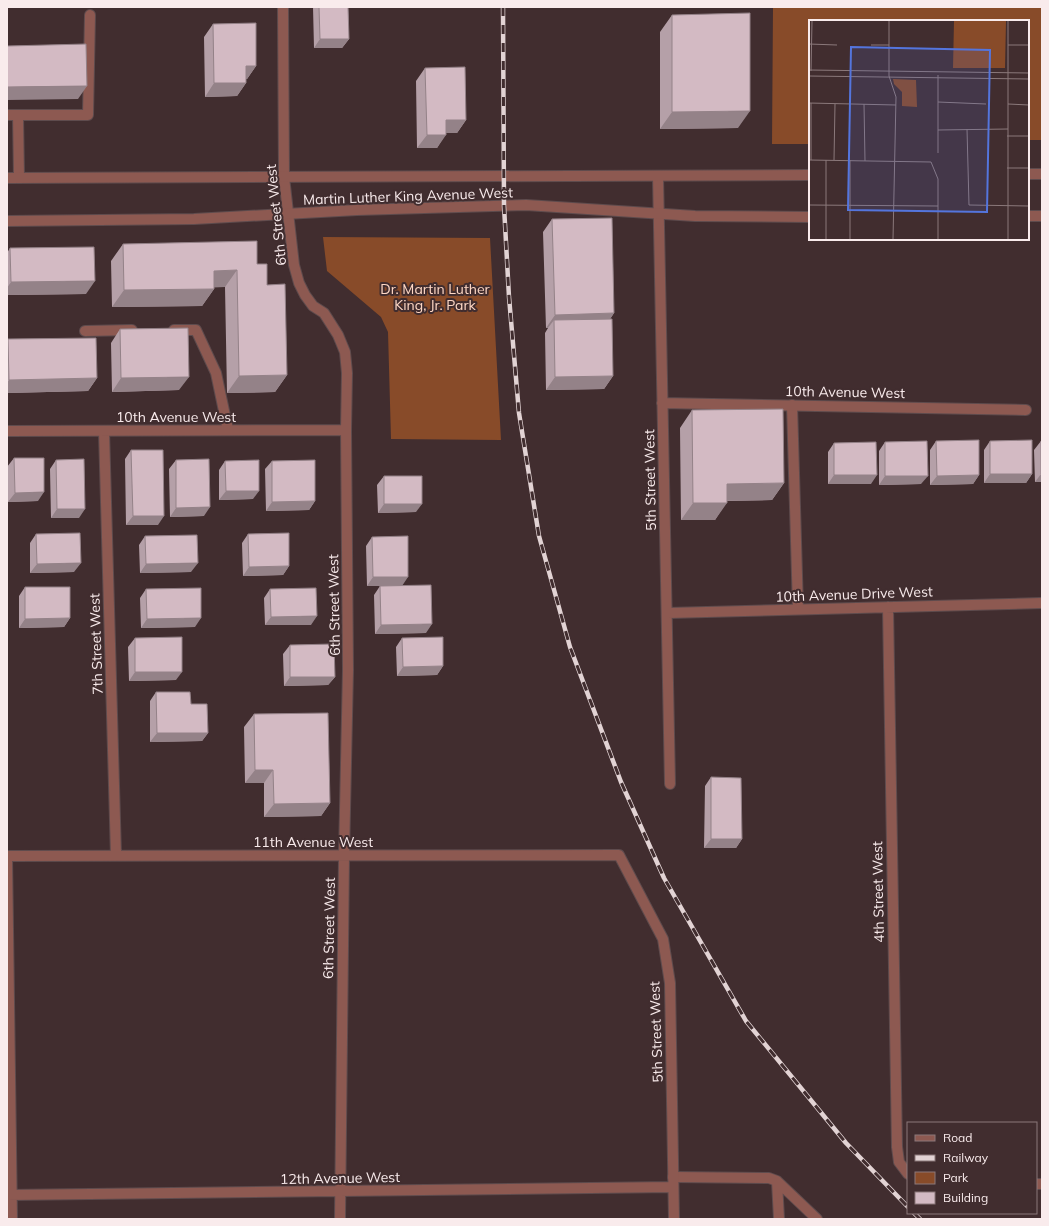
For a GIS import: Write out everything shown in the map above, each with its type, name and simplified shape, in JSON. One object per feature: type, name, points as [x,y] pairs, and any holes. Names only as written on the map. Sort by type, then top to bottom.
[{"type":"street","name":"6th Street West","points":[[283,7],[284,177],[287,215],[294,265],[299,283],[314,306],[324,313],[331,322],[345,352],[347,373],[348,670],[344,856],[340,1219]]},
{"type":"street","points":[[7,115],[88,115],[90,15]]},
{"type":"street","points":[[18,115],[18,178]]},
{"type":"street","points":[[1029,174],[1042,174]]},
{"type":"street","name":"Martin Luther King Avenue West","points":[[7,178],[809,175]]},
{"type":"street","name":"5th Street West","points":[[658,176],[668,613],[670,784]]},
{"type":"street","name":"Martin Luther King Avenue West","points":[[7,221],[187,220],[357,210],[526,205],[659,214],[809,217]]},
{"type":"street","points":[[1029,216],[1042,216]]},
{"type":"street","points":[[86,330],[141,330]]},
{"type":"street","points":[[165,330],[196,330],[216,373],[228,430]]},
{"type":"street","name":"10th Avenue West","points":[[662,402],[1026,410]]},
{"type":"street","points":[[792,405],[798,609]]},
{"type":"street","name":"10th Avenue West","points":[[7,431],[346,430]]},
{"type":"street","name":"7th Street West","points":[[104,431],[116,856]]},
{"type":"street","name":"10th Avenue Drive West","points":[[668,613],[888,606],[1042,604]]},
{"type":"street","name":"4th Street West","points":[[888,606],[897,1147],[899,1162],[907,1173]]},
{"type":"street","name":"5th Street West","points":[[619,855],[663,939],[670,983],[674,1219]]},
{"type":"street","name":"11th Avenue West","points":[[7,856],[619,855]]},
{"type":"street","points":[[7,856],[9,1195],[12,1219]]},
{"type":"street","name":"12th Avenue West","points":[[9,1195],[340,1192],[673,1182],[760,1176],[777,1182]]},
{"type":"street","points":[[777,1182],[779,1219]]},
{"type":"street","points":[[777,1182],[817,1219]]},
{"type":"green space","points":[[773,7],[1042,7],[1042,140],[1029,140],[1029,20],[809,20],[809,144],[772,144]]},
{"type":"green space","name":"Dr. Martin Luther King, Jr. Park","points":[[323,237],[490,238],[501,440],[391,439],[388,332],[381,317],[327,271]]},
{"type":"building","points":[[319,7],[348,7],[349,39],[320,39]]},
{"type":"building","points":[[750,13],[750,111],[672,112],[672,15]]},
{"type":"building","points":[[256,23],[256,66],[246,66],[246,83],[214,83],[213,24]]},
{"type":"building","points":[[86,44],[87,86],[7,87],[7,46]]},
{"type":"building","points":[[465,67],[466,120],[446,120],[446,135],[427,135],[425,68]]},
{"type":"building","points":[[612,218],[614,313],[555,315],[552,219]]},
{"type":"building","points":[[257,241],[257,264],[267,264],[267,285],[285,284],[287,375],[239,376],[237,270],[214,271],[214,289],[124,290],[123,244]]},
{"type":"building","points":[[94,247],[95,281],[11,282],[10,248]]},
{"type":"building","points":[[612,319],[613,376],[555,377],[554,320]]},
{"type":"building","points":[[188,328],[189,377],[121,378],[120,329]]},
{"type":"building","points":[[96,338],[97,378],[9,380],[8,339]]},
{"type":"building","points":[[783,409],[784,483],[727,484],[727,503],[693,503],[692,410]]},
{"type":"building","points":[[979,440],[979,475],[937,476],[936,441]]},
{"type":"building","points":[[1032,440],[1032,474],[990,474],[990,441]]},
{"type":"building","points":[[927,441],[928,476],[885,476],[885,442]]},
{"type":"building","points":[[1042,441],[1042,474],[1041,474]]},
{"type":"building","points":[[876,442],[877,475],[834,475],[834,443]]},
{"type":"building","points":[[131,450],[163,450],[164,516],[133,516]]},
{"type":"building","points":[[14,458],[44,458],[44,492],[15,493]]},
{"type":"building","points":[[84,459],[85,509],[57,509],[56,460]]},
{"type":"building","points":[[209,459],[210,507],[176,508],[176,460]]},
{"type":"building","points":[[259,460],[259,491],[226,491],[225,461]]},
{"type":"building","points":[[315,460],[315,501],[272,502],[272,461]]},
{"type":"building","points":[[384,476],[422,476],[422,504],[384,504]]},
{"type":"building","points":[[80,533],[81,563],[37,564],[36,534]]},
{"type":"building","points":[[289,533],[289,566],[249,567],[248,534]]},
{"type":"building","points":[[197,535],[198,563],[146,564],[145,536]]},
{"type":"building","points":[[408,536],[408,577],[373,577],[372,537]]},
{"type":"building","points":[[431,585],[432,624],[381,625],[380,586]]},
{"type":"building","points":[[25,587],[70,587],[70,618],[25,619]]},
{"type":"building","points":[[201,588],[201,618],[147,619],[146,589]]},
{"type":"building","points":[[316,588],[317,616],[271,617],[270,589]]},
{"type":"building","points":[[182,637],[182,672],[135,672],[135,638]]},
{"type":"building","points":[[443,637],[443,666],[403,667],[402,638]]},
{"type":"building","points":[[334,644],[335,677],[290,677],[290,645]]},
{"type":"building","points":[[156,692],[190,692],[191,704],[207,704],[208,733],[157,733]]},
{"type":"building","points":[[328,713],[330,803],[274,804],[273,770],[255,770],[254,714]]},
{"type":"building","points":[[711,777],[741,778],[742,839],[711,839]]},
{"type":"railway","points":[[503,7],[504,206],[509,297],[519,413],[539,536],[570,647],[621,782],[664,878],[746,1021],[846,1143],[907,1206]]},
{"type":"railway","points":[[915,1214],[920,1219]]}]
